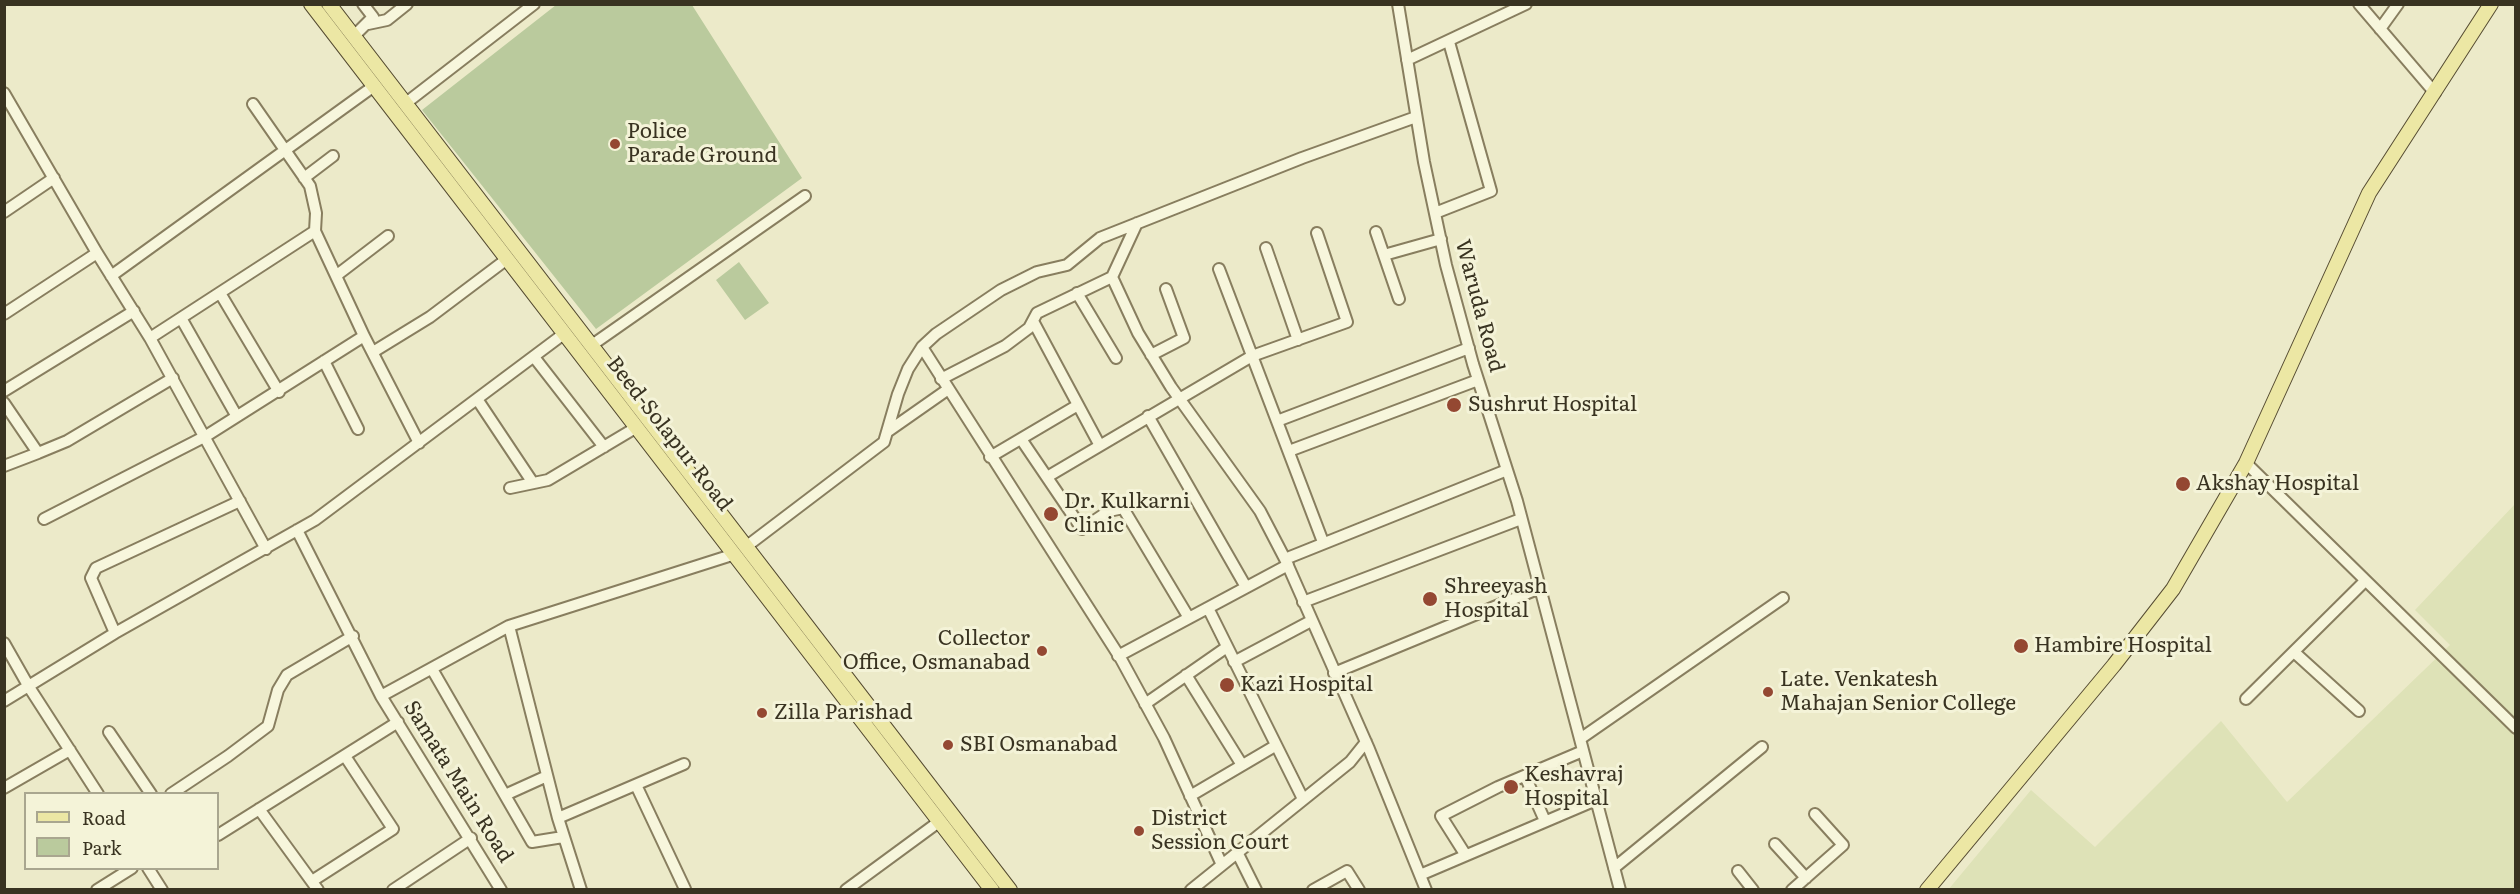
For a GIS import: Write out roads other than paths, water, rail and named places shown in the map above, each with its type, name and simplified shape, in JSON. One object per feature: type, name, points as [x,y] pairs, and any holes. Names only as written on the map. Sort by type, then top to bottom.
[{"type":"main road","name":"Beed-Solapur Road","points":[[311,4],[992,890]]},
{"type":"main road","name":"Beed-Solapur Road","points":[[329,4],[1010,890]]},
{"type":"main road","points":[[1927,890],[2114,665],[2174,589],[2247,463],[2369,193],[2491,4]]},
{"type":"street","points":[[354,36],[373,17],[363,4]]},
{"type":"street","points":[[368,24],[387,20],[407,4]]},
{"type":"street","points":[[406,103],[534,4]]},
{"type":"street","name":"Waruda Road","points":[[1398,4],[1416,117],[1440,239],[1478,380],[1521,519],[1620,890]]},
{"type":"street","points":[[1407,60],[1526,4]]},
{"type":"street","points":[[2359,4],[2434,93]]},
{"type":"street","points":[[2380,29],[2398,4]]},
{"type":"street","points":[[1435,213],[1491,191],[1449,42]]},
{"type":"street","points":[[111,276],[374,86]]},
{"type":"street","points":[[6,101],[150,338],[206,436],[266,549]]},
{"type":"street","points":[[253,104],[310,186],[316,213],[315,231],[364,336],[419,443]]},
{"type":"street","points":[[747,546],[884,442],[904,377],[922,348],[936,334],[1001,290],[1037,272],[1067,265],[1100,238],[1302,158],[1416,117]]},
{"type":"street","points":[[304,178],[333,156]]},
{"type":"street","points":[[4,212],[54,178]]},
{"type":"street","points":[[592,345],[805,196]]},
{"type":"street","points":[[941,379],[1005,346],[1029,328],[1037,314],[1112,277],[1137,223]]},
{"type":"street","points":[[150,338],[315,231]]},
{"type":"street","points":[[1376,232],[1399,298]]},
{"type":"street","points":[[1047,477],[1099,444],[1252,356],[1347,322],[1317,233]]},
{"type":"street","points":[[337,275],[388,236]]},
{"type":"street","points":[[1384,255],[1440,239]]},
{"type":"street","points":[[1266,248],[1298,340]]},
{"type":"street","points":[[4,314],[97,253]]},
{"type":"street","points":[[373,352],[430,317],[507,259]]},
{"type":"street","points":[[1219,269],[1323,542]]},
{"type":"street","points":[[1112,277],[1151,355],[1260,511],[1286,562],[1366,742],[1426,890]]},
{"type":"street","points":[[1151,355],[1184,338],[1166,289]]},
{"type":"street","points":[[220,293],[279,392]]},
{"type":"street","points":[[1077,293],[1116,358]]},
{"type":"street","points":[[4,391],[134,311]]},
{"type":"street","points":[[181,318],[236,415]]},
{"type":"street","points":[[1033,321],[1099,444]]},
{"type":"street","points":[[4,701],[115,633],[297,530],[419,443],[565,333]]},
{"type":"street","points":[[44,519],[206,436],[236,415],[279,392],[364,336]]},
{"type":"street","points":[[922,348],[1118,656],[1164,738],[1222,865]]},
{"type":"street","points":[[1277,421],[1469,348]]},
{"type":"street","points":[[534,357],[604,447]]},
{"type":"street","points":[[324,361],[358,429]]},
{"type":"street","points":[[4,466],[67,441],[173,378]]},
{"type":"street","points":[[1289,451],[1478,380]]},
{"type":"street","points":[[887,432],[947,390]]},
{"type":"street","points":[[477,399],[533,483]]},
{"type":"street","points":[[4,403],[38,453]]},
{"type":"street","points":[[990,457],[1078,405]]},
{"type":"street","points":[[1148,416],[1246,587]]},
{"type":"street","points":[[510,488],[548,480],[637,427]]},
{"type":"street","points":[[1021,439],[1082,529],[1109,511],[1123,508],[1189,618]]},
{"type":"street","points":[[2247,463],[2516,728]]},
{"type":"street","points":[[1118,656],[1246,587],[1323,542],[1507,470]]},
{"type":"street","points":[[115,633],[91,578],[96,568],[240,501]]},
{"type":"street","points":[[1303,603],[1521,519]]},
{"type":"street","points":[[297,530],[353,636],[381,696]]},
{"type":"street","name":"Samata Main Road","points":[[499,889],[471,838],[381,696],[509,626],[735,554]]},
{"type":"street","points":[[2246,699],[2365,581]]},
{"type":"street","points":[[1334,673],[1540,588]]},
{"type":"street","points":[[1580,739],[1783,598]]},
{"type":"street","points":[[1208,608],[1303,799]]},
{"type":"street","points":[[1234,662],[1311,621]]},
{"type":"street","points":[[509,626],[563,837],[581,890]]},
{"type":"street","points":[[174,792],[268,726],[278,690],[287,675],[353,636]]},
{"type":"street","points":[[4,643],[28,687],[97,792]]},
{"type":"street","points":[[1145,704],[1227,647]]},
{"type":"street","points":[[2294,652],[2359,711]]},
{"type":"street","points":[[432,669],[532,842],[563,837]]},
{"type":"street","points":[[1186,675],[1242,765]]},
{"type":"street","points":[[219,834],[398,722]]},
{"type":"street","points":[[109,732],[150,792]]},
{"type":"street","points":[[1194,889],[1350,762],[1366,742]]},
{"type":"street","points":[[1190,796],[1275,746]]},
{"type":"street","points":[[1614,868],[1762,747]]},
{"type":"street","points":[[4,788],[70,750]]},
{"type":"street","points":[[1465,854],[1440,816],[1583,751]]},
{"type":"street","points":[[259,809],[315,885],[393,829],[345,756]]},
{"type":"street","points":[[558,818],[684,764]]},
{"type":"street","points":[[505,795],[547,776]]},
{"type":"street","points":[[1525,776],[1545,821]]},
{"type":"street","points":[[636,785],[685,889]]},
{"type":"street","points":[[1420,875],[1596,800]]},
{"type":"street","points":[[1791,890],[1843,845],[1815,814]]},
{"type":"street","points":[[846,890],[940,821]]},
{"type":"street","points":[[393,890],[471,838]]},
{"type":"street","points":[[1775,843],[1806,878]]},
{"type":"street","points":[[1237,852],[1256,890]]},
{"type":"street","points":[[97,890],[129,870]]},
{"type":"street","points":[[1313,890],[1347,871],[1359,890]]},
{"type":"street","points":[[150,872],[162,890]]},
{"type":"street","points":[[1738,872],[1753,890]]},
{"type":"place","name":"Police Parade Ground","points":[[615,144]]},
{"type":"place","name":"Sushrut Hospital","points":[[1454,405]]},
{"type":"place","name":"Akshay Hospital","points":[[2183,484]]},
{"type":"place","name":"Dr. Kulkarni Clinic","points":[[1051,514]]},
{"type":"place","name":"Shreeyash Hospital","points":[[1430,599]]},
{"type":"place","name":"Hambire Hospital","points":[[2021,646]]},
{"type":"place","name":"Collector Office, Osmanabad","points":[[1042,651]]},
{"type":"place","name":"Kazi Hospital","points":[[1227,685]]},
{"type":"place","name":"Late. Venkatesh Mahajan Senior College","points":[[1768,692]]},
{"type":"place","name":"Zilla Parishad","points":[[762,713]]},
{"type":"place","name":"SBI Osmanabad","points":[[948,745]]},
{"type":"place","name":"Keshavraj Hospital","points":[[1511,787]]},
{"type":"place","name":"District Session Court","points":[[1139,831]]}]
